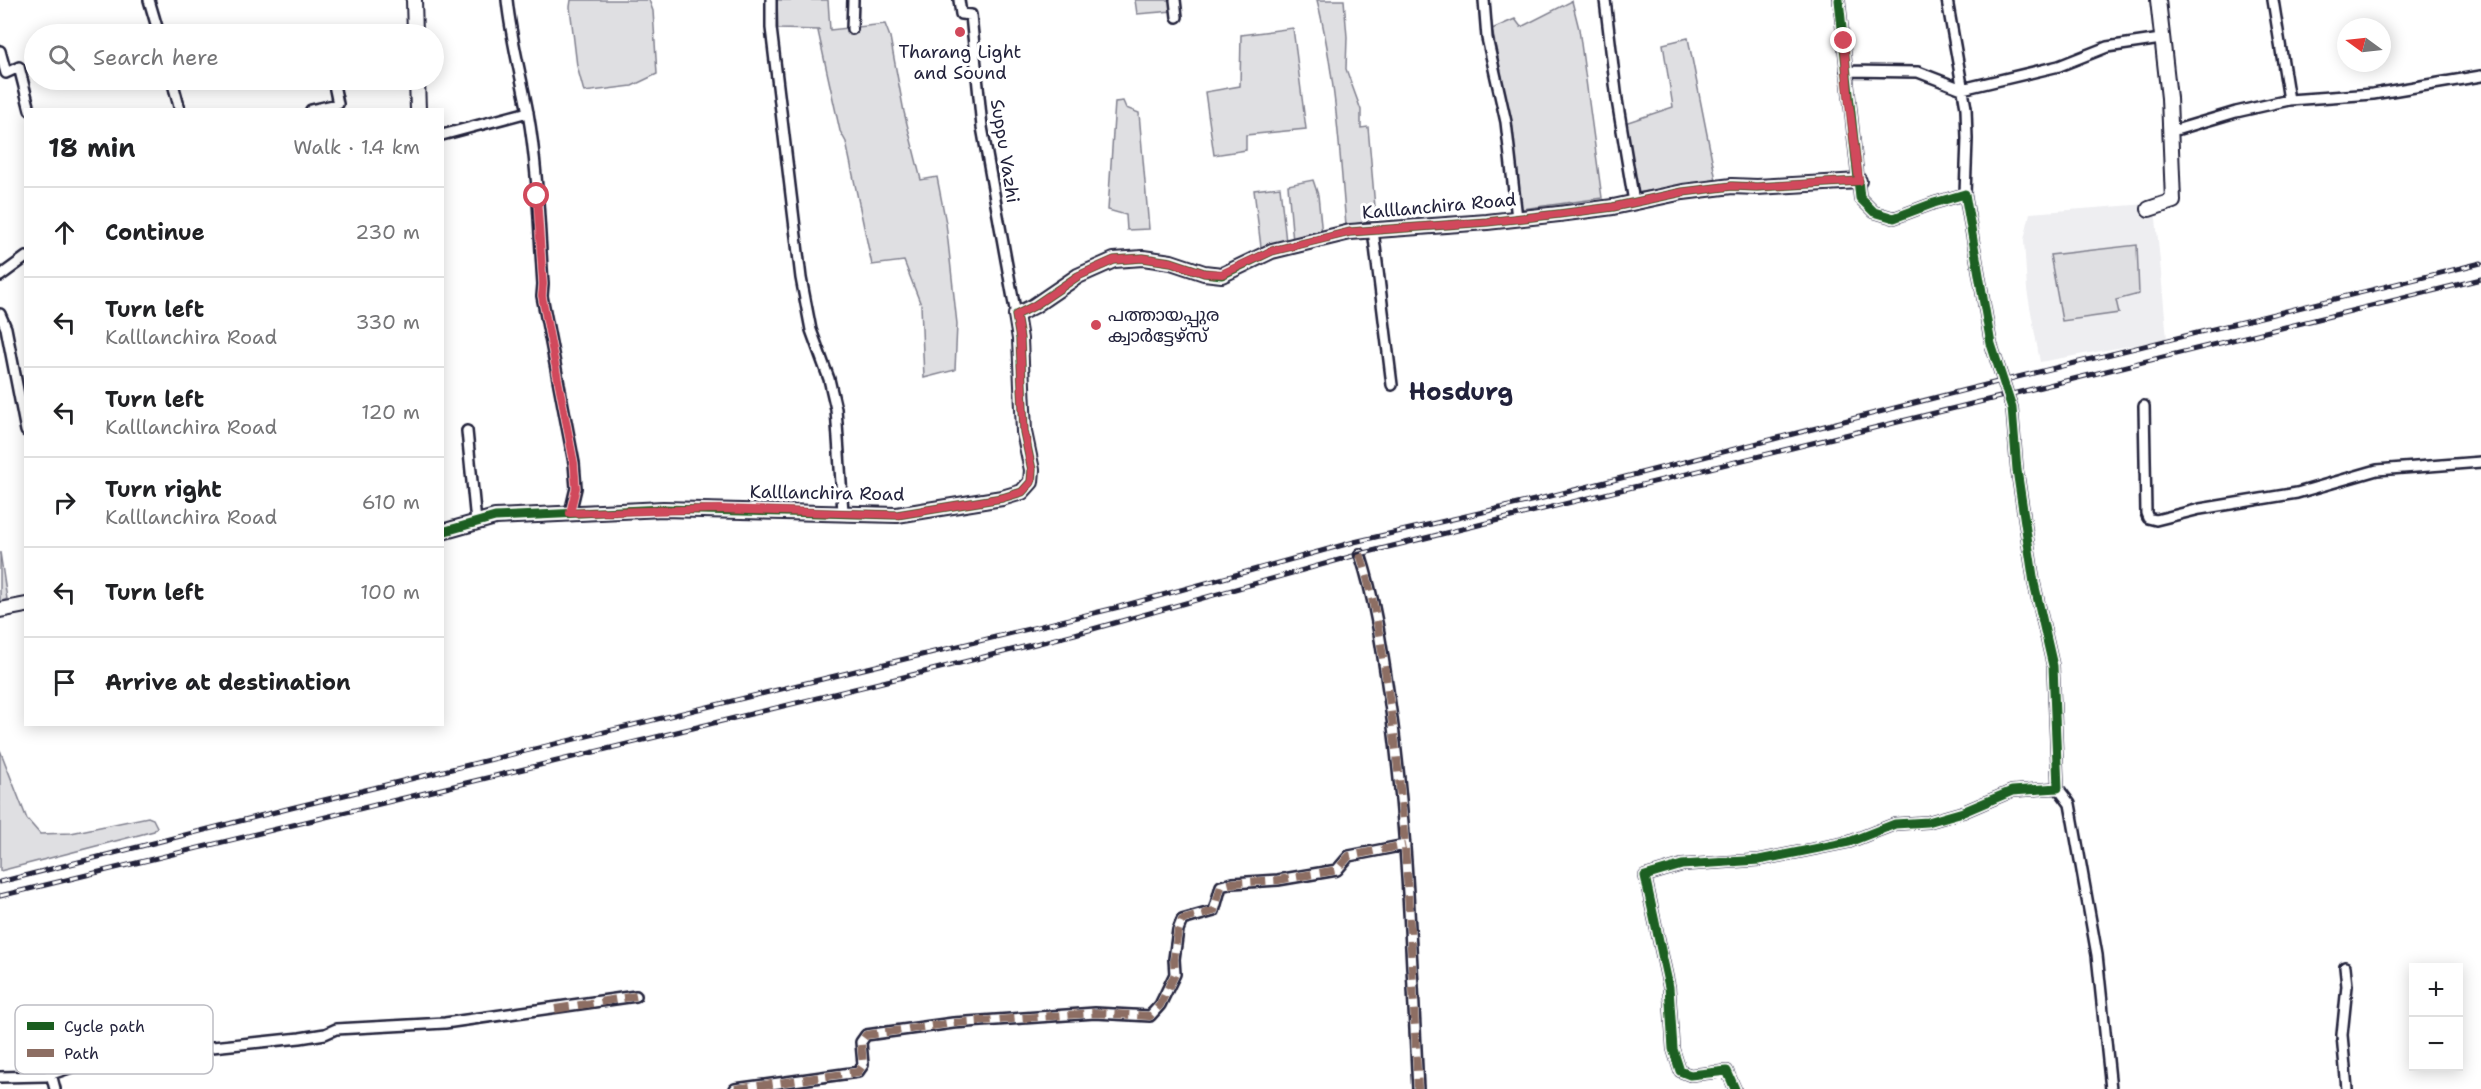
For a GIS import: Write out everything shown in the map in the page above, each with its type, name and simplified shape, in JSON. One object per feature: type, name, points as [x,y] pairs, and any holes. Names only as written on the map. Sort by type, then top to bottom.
[{"type":"street","points":[[149,0],[156,24]]},
{"type":"street","points":[[414,0],[415,24]]},
{"type":"street","points":[[507,0],[535,161],[542,296],[574,463],[576,488],[570,513]]},
{"type":"street","points":[[771,0],[771,28],[796,252],[811,330],[829,379],[836,409],[843,512]]},
{"type":"street","points":[[852,28],[853,0]]},
{"type":"street","name":"Suppu Vazhi","points":[[959,0],[961,14],[971,15],[982,127],[1016,315]]},
{"type":"street","points":[[1175,0],[1177,17]]},
{"type":"street","points":[[1484,0],[1486,38],[1506,122],[1517,218]]},
{"type":"street","points":[[1605,0],[1617,100],[1634,202]]},
{"type":"street","points":[[1839,0],[1860,198],[1874,212],[1894,218],[1965,194]]},
{"type":"street","points":[[1947,0],[1966,108],[1965,194],[1991,345],[2012,408],[2017,470],[2032,573],[2053,666],[2058,788],[2070,804],[2097,955],[2111,1089]]},
{"type":"street","points":[[2149,209],[2173,201],[2169,98],[2158,0]]},
{"type":"street","points":[[2273,0],[2289,100]]},
{"type":"street","points":[[1846,71],[1918,72],[1962,89],[2059,66],[2107,47],[2161,39]]},
{"type":"street","points":[[0,51],[6,74],[19,67],[24,87]]},
{"type":"street","points":[[2169,132],[2236,112],[2289,100],[2410,89],[2454,79],[2481,76]]},
{"type":"street","points":[[25,90],[29,108]]},
{"type":"street","points":[[175,90],[179,108]]},
{"type":"street","points":[[320,108],[338,104],[335,90]]},
{"type":"street","points":[[417,90],[418,108]]},
{"type":"street","points":[[444,134],[528,112]]},
{"type":"street","name":"Kalllanchira Road","points":[[444,531],[495,517],[663,509],[897,515],[1002,498],[1022,492],[1031,482],[1032,470],[1024,432],[1020,339],[1016,315],[1034,306],[1078,276],[1114,260],[1143,258],[1171,262],[1204,273],[1222,274],[1272,251],[1350,232],[1581,212],[1683,192],[1732,186],[1756,187],[1859,181]]},
{"type":"street","points":[[1373,230],[1392,385]]},
{"type":"street","points":[[0,276],[24,258]]},
{"type":"street","points":[[0,314],[6,328],[24,421]]},
{"type":"street","points":[[2144,406],[2146,513],[2148,518],[2156,520],[2200,509],[2297,493],[2377,470],[2481,462]]},
{"type":"street","points":[[467,431],[476,522]]},
{"type":"street","points":[[1360,554],[1369,580],[1383,653],[1400,774],[1418,1089]]},
{"type":"street","points":[[0,610],[24,605]]},
{"type":"street","points":[[1735,1089],[1727,1071],[1690,1075],[1680,1071],[1673,1049],[1669,987],[1645,876],[1682,865],[1759,860],[1838,844],[1894,824],[1928,822],[1964,812],[2012,791],[2058,788]]},
{"type":"street","points":[[735,1089],[858,1072],[863,1065],[861,1042],[866,1035],[953,1023],[1095,1013],[1150,1016],[1164,998],[1175,974],[1174,959],[1178,930],[1182,920],[1214,911],[1221,886],[1278,880],[1337,870],[1348,856],[1405,845]]},
{"type":"street","points":[[2345,967],[2347,986],[2342,1035],[2347,1089]]},
{"type":"street","points":[[213,1047],[300,1038],[325,1034],[336,1029],[445,1023],[636,996]]},
{"type":"street","points":[[0,1077],[51,1074],[56,1089]]},
{"type":"shaded area","points":[[571,0],[649,0],[653,11],[657,74],[632,86],[584,92],[577,66]]},
{"type":"shaded area","points":[[777,0],[828,0],[830,30],[885,24],[890,37],[904,112],[921,180],[937,177],[946,223],[957,324],[955,370],[924,378],[921,305],[904,261],[872,265],[846,142],[840,131],[818,31],[820,30],[778,29]]},
{"type":"shaded area","points":[[1135,0],[1172,0],[1173,11],[1137,14]]},
{"type":"shaded area","points":[[1317,0],[1344,0],[1347,37],[1346,69],[1361,110],[1361,128],[1368,127],[1376,219],[1346,226],[1333,83]]},
{"type":"shaded area","points":[[1572,1],[1579,29],[1602,198],[1522,209],[1517,191],[1513,132],[1492,29],[1515,19],[1521,27]]},
{"type":"shaded area","points":[[1293,28],[1306,129],[1246,135],[1246,150],[1214,155],[1205,92],[1240,86],[1241,35]]},
{"type":"shaded area","points":[[1688,38],[1716,180],[1636,193],[1625,123],[1673,107],[1663,44]]},
{"type":"shaded area","points":[[1123,101],[1126,108],[1139,113],[1149,229],[1127,230],[1126,215],[1108,210],[1115,102]]},
{"type":"shaded area","points":[[1313,180],[1318,195],[1322,235],[1293,242],[1288,185]]},
{"type":"shaded area","points":[[1280,187],[1286,242],[1261,247],[1254,190]]},
{"type":"shaded area","points":[[2147,204],[2156,218],[2167,339],[2040,362],[2027,290],[2024,240],[2030,213]]},
{"type":"shaded area","points":[[2137,245],[2139,294],[2116,300],[2119,313],[2062,321],[2050,255]]},
{"type":"shaded area","points":[[0,552],[7,599],[0,602]]},
{"type":"shaded area","points":[[0,750],[27,819],[40,834],[71,833],[148,817],[153,819],[157,827],[154,831],[0,871]]},
{"type":"railway","points":[[0,882],[291,808],[1119,607],[1354,542],[1539,499],[1965,390],[2481,263]]},
{"type":"railway","points":[[0,896],[924,672],[1075,634],[1360,554],[2481,279]]},
{"type":"marked path","points":[[1360,554],[1378,625],[1401,795],[1418,1089]]},
{"type":"marked path","points":[[735,1089],[858,1072],[863,1065],[861,1042],[866,1035],[953,1023],[1095,1013],[1150,1016],[1160,1005],[1175,974],[1174,959],[1178,930],[1182,920],[1214,911],[1221,886],[1278,880],[1337,870],[1349,856],[1405,845]]},
{"type":"marked path","points":[[555,1009],[636,996]]},
{"type":"cycle path","points":[[1735,1089],[1727,1071],[1690,1075],[1680,1071],[1673,1049],[1669,987],[1645,876],[1682,865],[1759,860],[1849,842],[1895,824],[1928,822],[1963,812],[2012,791],[2058,788],[2053,666],[2034,583],[2017,470],[2012,408],[1991,344],[1965,194],[1894,218],[1874,212],[1860,198],[1839,0]]},
{"type":"cycle path","points":[[444,531],[495,517],[663,509],[897,515],[1002,498],[1022,492],[1031,482],[1032,470],[1024,432],[1020,339],[1016,315],[1034,306],[1078,276],[1114,260],[1143,258],[1171,262],[1204,273],[1222,275],[1272,251],[1350,232],[1559,214],[1613,207],[1683,192],[1732,186],[1757,187],[1859,181]]},
{"type":"place","name":"Tharang Light and Sound","points":[[960,32]]},
{"type":"place","name":"പത്തായപ്പുര ക്വാർട്ടേഴ്സ്","points":[[1096,325]]},
{"type":"district","name":"Hosdurg","points":[[1461,392]]},
{"type":"route","points":[[537,196],[542,296],[574,463],[576,488],[570,513],[719,509],[897,515],[1002,498],[1022,492],[1031,482],[1032,470],[1024,432],[1020,339],[1016,315],[1034,306],[1078,276],[1114,260],[1143,258],[1171,262],[1204,273],[1222,274],[1272,251],[1350,232],[1559,214],[1613,207],[1683,192],[1732,186],[1794,186],[1859,181],[1844,41]]}]
